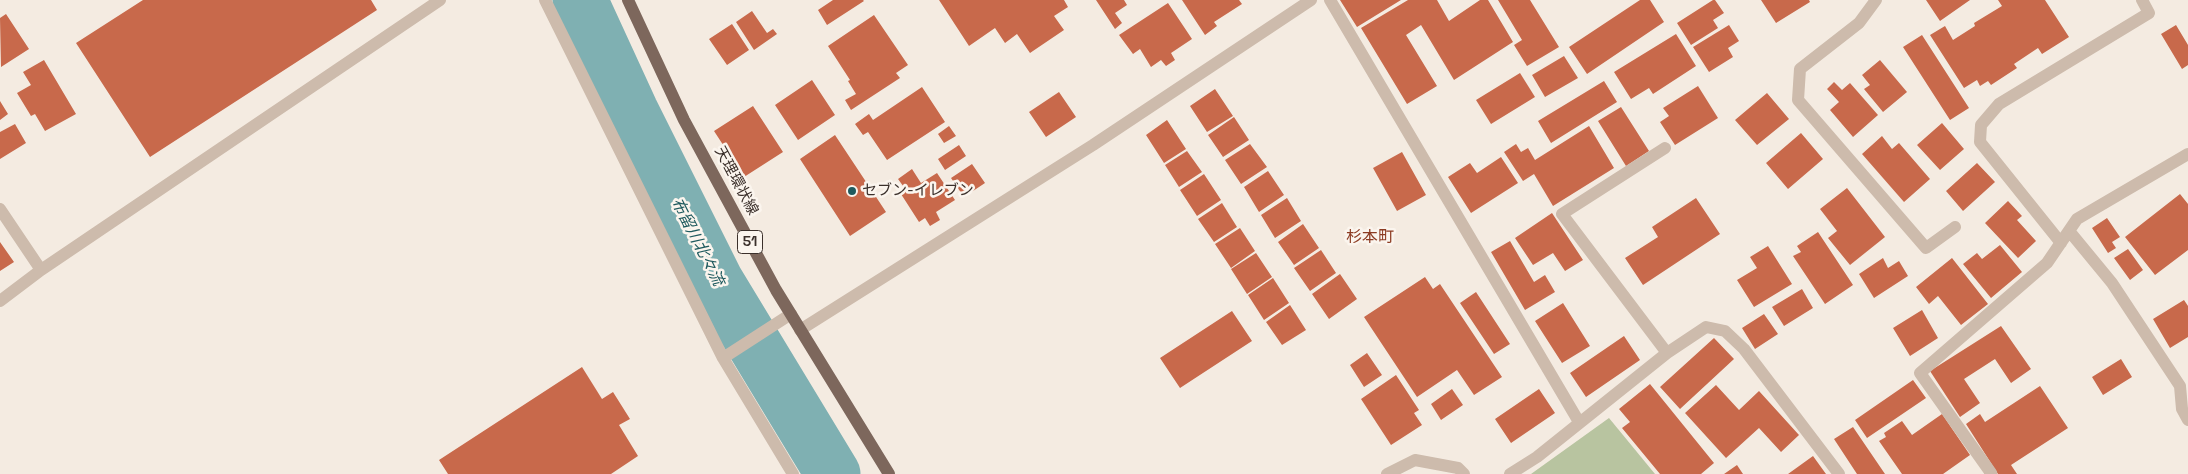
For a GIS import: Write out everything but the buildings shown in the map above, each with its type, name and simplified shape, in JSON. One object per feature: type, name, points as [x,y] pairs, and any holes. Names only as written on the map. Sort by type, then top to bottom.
[{"type":"main road","name":"天理環状線","points":[[628,0],[684,120],[800,330],[889,474]]},
{"type":"street","points":[[0,301],[41,270],[440,0]]},
{"type":"street","points":[[545,0],[723,358],[792,474]]},
{"type":"street","points":[[800,330],[1093,144],[1311,0]]},
{"type":"street","points":[[1330,0],[1579,422]]},
{"type":"street","points":[[1876,0],[1859,23],[1800,70],[1798,100],[1926,248],[1956,227]]},
{"type":"street","points":[[2061,243],[1980,142],[1982,125],[1999,104],[2149,12],[2142,0]]},
{"type":"street","points":[[1665,148],[1562,214],[1667,353]]},
{"type":"street","points":[[1990,474],[1992,473],[1920,373],[2047,263],[2070,232],[2077,218],[2188,154]]},
{"type":"street","points":[[0,209],[41,270]]},
{"type":"street","points":[[2070,232],[2112,283],[2180,386],[2182,409],[2188,420]]},
{"type":"street","points":[[723,358],[791,314]]},
{"type":"street","points":[[1510,474],[1537,457],[1667,353],[1706,327],[1725,331],[1744,349],[1839,474]]},
{"type":"street","points":[[1387,474],[1415,460],[1458,468],[1464,474]]},
{"type":"green space","points":[[1609,418],[1655,474],[1531,474]]},
{"type":"waterway","name":"布留川北々流","points":[[580,0],[631,111],[716,281],[833,474]]},
{"type":"place","name":"セブン-イレブン","points":[[852,191]]},
{"type":"district","name":"杉本町","points":[[1370,238]]}]
